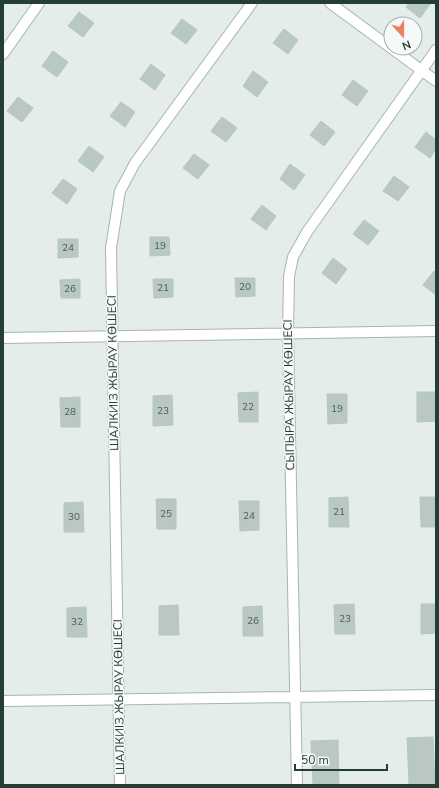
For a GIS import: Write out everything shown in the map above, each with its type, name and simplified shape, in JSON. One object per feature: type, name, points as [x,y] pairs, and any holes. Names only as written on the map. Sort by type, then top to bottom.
[{"type":"street","points":[[3,54],[39,3]]},
{"type":"street","name":"ШАЛКИІЗ ЖЫРАУ КӨШЕСІ","points":[[120,785],[111,248],[120,191],[134,163],[252,3]]},
{"type":"street","points":[[330,3],[436,81]]},
{"type":"street","name":"СЫПЫРА ЖЫРАУ КӨШЕСІ","points":[[297,785],[288,334],[289,276],[293,256],[307,232],[436,50]]},
{"type":"street","points":[[3,338],[436,331]]},
{"type":"street","points":[[3,701],[436,695]]},
{"type":"building","points":[[409,3],[431,3],[421,16],[417,16],[406,7]]},
{"type":"building","points":[[79,12],[94,23],[83,37],[68,26]]},
{"type":"building","points":[[182,19],[197,30],[186,44],[171,33]]},
{"type":"building","points":[[284,29],[298,40],[288,54],[273,43]]},
{"type":"building","points":[[53,51],[68,62],[57,77],[42,66]]},
{"type":"building","points":[[151,64],[165,75],[155,90],[140,79]]},
{"type":"building","points":[[253,71],[268,82],[257,97],[243,86]]},
{"type":"building","points":[[353,80],[368,91],[357,106],[342,95]]},
{"type":"building","points":[[18,97],[33,108],[22,122],[7,111]]},
{"type":"building","points":[[121,102],[135,112],[125,127],[110,116]]},
{"type":"building","points":[[222,117],[237,128],[226,142],[211,131]]},
{"type":"building","points":[[321,121],[335,132],[324,146],[310,135]]},
{"type":"building","points":[[426,132],[436,140],[436,149],[430,158],[415,147]]},
{"type":"building","points":[[89,146],[104,157],[93,172],[78,161]]},
{"type":"building","points":[[194,154],[209,165],[198,179],[183,168]]},
{"type":"building","points":[[290,164],[305,175],[294,190],[280,179]]},
{"type":"building","points":[[394,176],[409,187],[398,201],[383,191]]},
{"type":"building","points":[[63,179],[77,189],[67,204],[52,193]]},
{"type":"building","points":[[262,205],[276,216],[266,230],[251,219]]},
{"type":"building","points":[[364,220],[379,231],[368,245],[353,234]]},
{"type":"building","points":[[150,237],[169,237],[170,255],[150,256]]},
{"type":"building","points":[[58,239],[78,239],[78,257],[58,258]]},
{"type":"building","points":[[333,258],[347,269],[336,284],[322,273]]},
{"type":"building","points":[[434,271],[436,273],[436,295],[423,285]]},
{"type":"building","points":[[235,278],[255,278],[255,296],[236,297]]},
{"type":"building","points":[[80,279],[80,298],[61,298],[60,280]]},
{"type":"building","points":[[153,279],[173,279],[173,297],[154,298]]},
{"type":"building","points":[[258,392],[258,422],[239,422],[238,393]]},
{"type":"building","points":[[417,392],[436,392],[436,421],[417,422]]},
{"type":"building","points":[[327,394],[347,394],[347,423],[328,424]]},
{"type":"building","points":[[172,395],[173,425],[153,426],[153,396]]},
{"type":"building","points":[[80,397],[80,427],[61,427],[60,398]]},
{"type":"building","points":[[348,497],[349,527],[329,527],[329,498]]},
{"type":"building","points":[[420,497],[436,497],[436,527],[421,527]]},
{"type":"building","points":[[156,499],[176,499],[176,529],[157,529]]},
{"type":"building","points":[[239,501],[259,501],[259,530],[240,531]]},
{"type":"building","points":[[83,502],[84,532],[64,532],[64,503]]},
{"type":"building","points":[[354,604],[355,634],[335,634],[334,605]]},
{"type":"building","points":[[421,604],[436,604],[436,633],[421,634]]},
{"type":"building","points":[[178,605],[179,635],[159,635],[159,606]]},
{"type":"building","points":[[262,606],[263,636],[243,636],[243,607]]},
{"type":"building","points":[[86,607],[87,637],[67,637],[67,608]]},
{"type":"building","points":[[433,737],[435,785],[409,785],[407,738]]},
{"type":"building","points":[[338,740],[339,785],[313,785],[311,741]]}]
